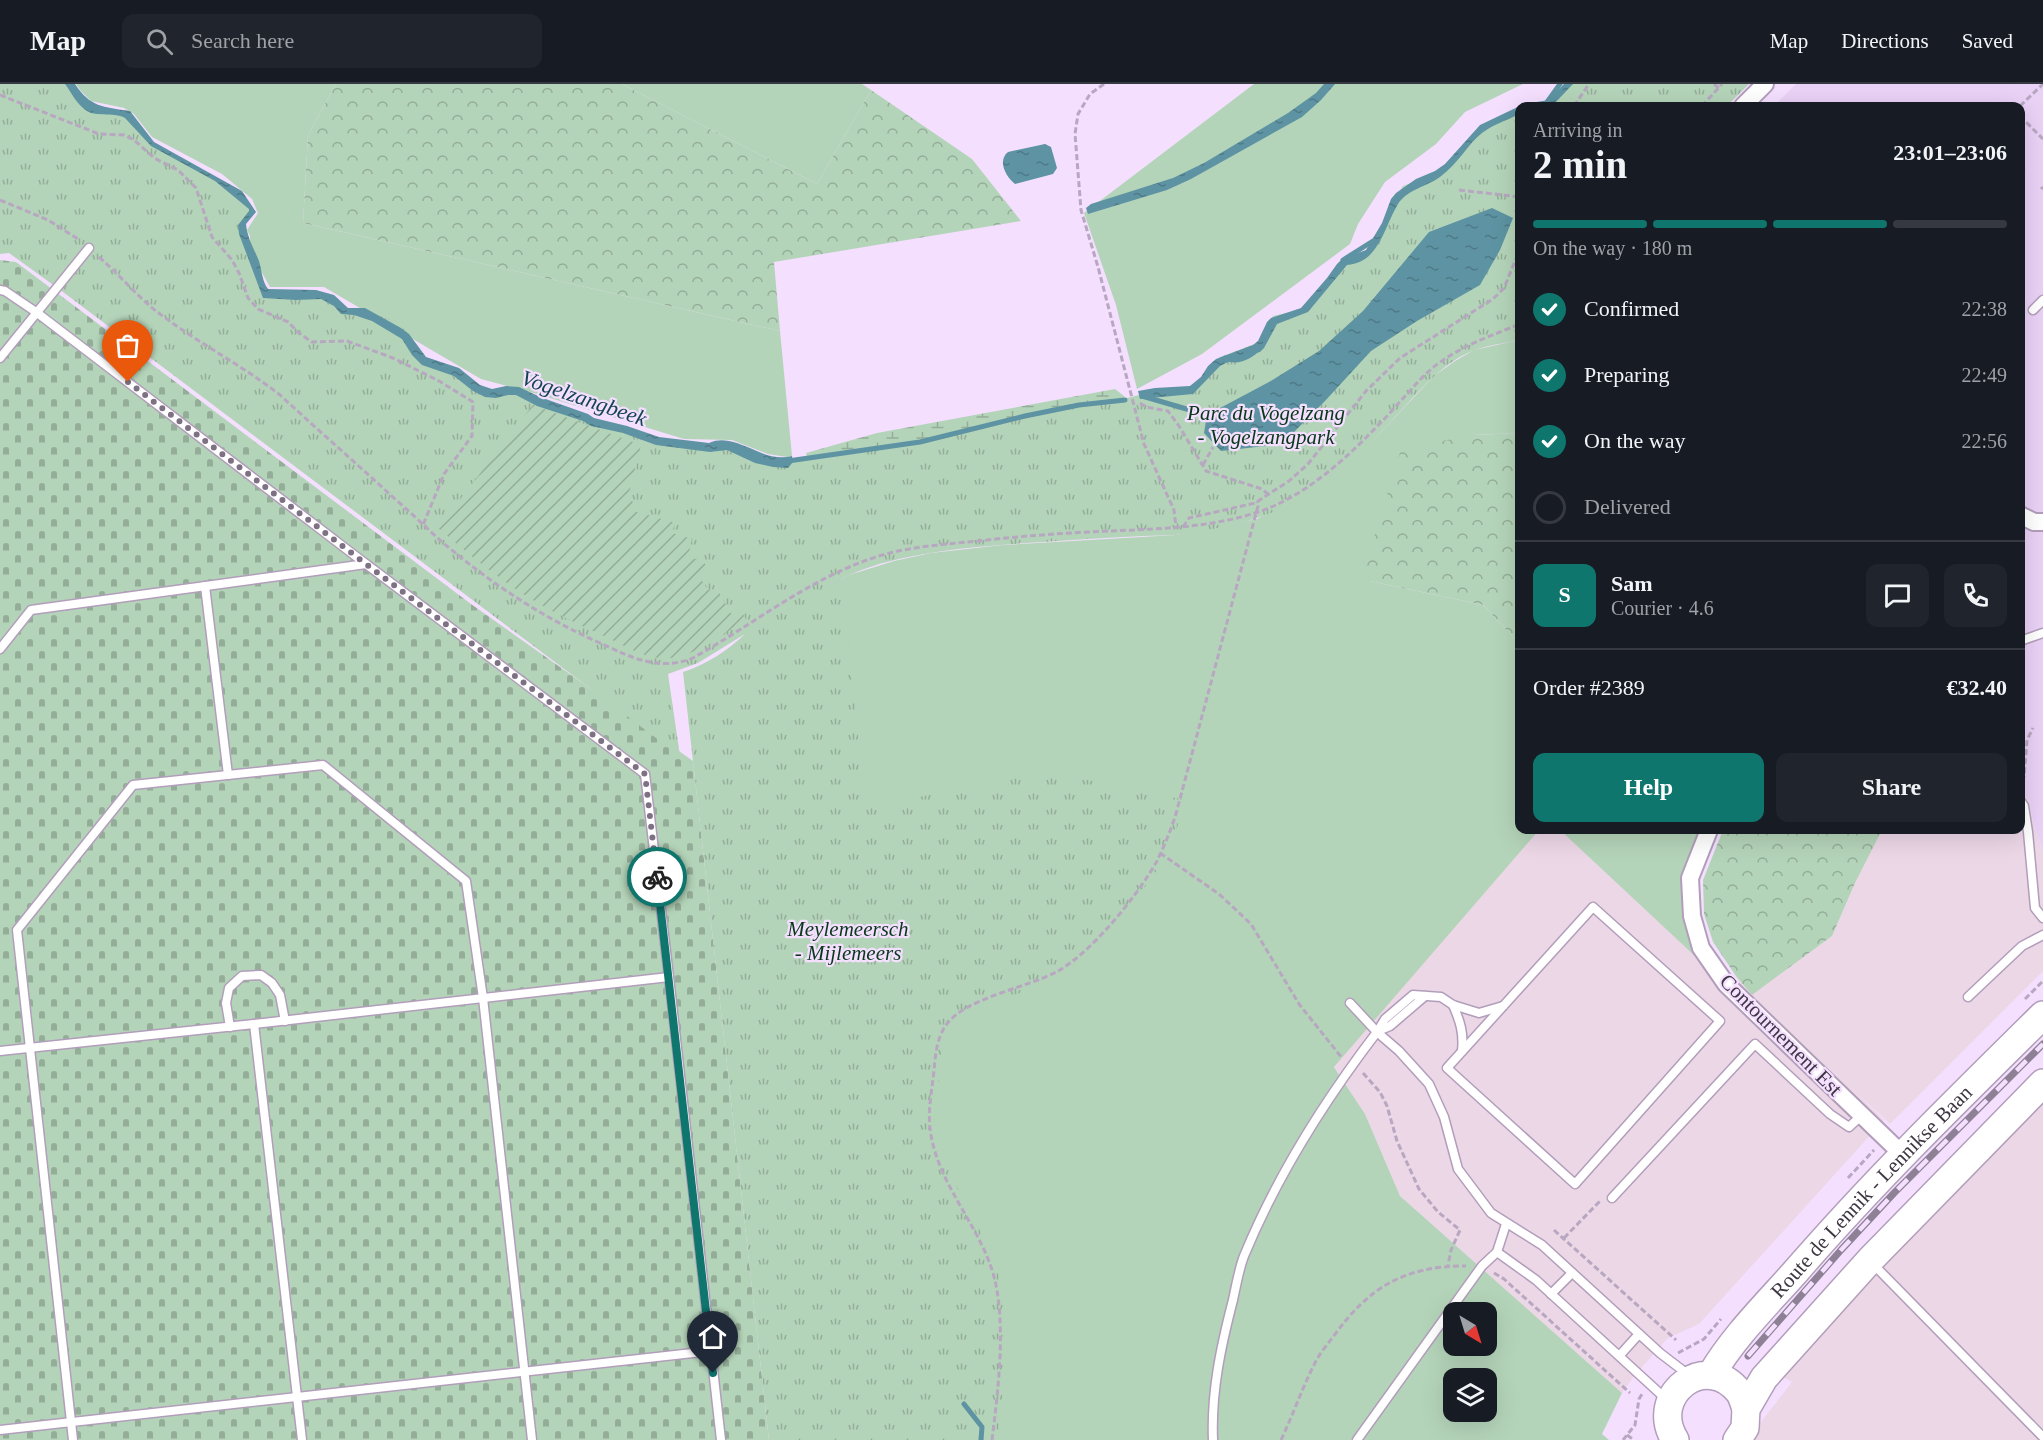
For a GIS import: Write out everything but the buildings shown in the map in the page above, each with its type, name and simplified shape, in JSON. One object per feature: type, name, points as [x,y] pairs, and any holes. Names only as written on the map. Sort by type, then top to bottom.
[{"type":"main road","name":"Route de Lennik - Lennikse Baan","points":[[1667,1427],[1678,1387],[1702,1376],[1902,1154],[2043,1015]]},
{"type":"main road","points":[[1745,1429],[1764,1378],[1870,1260],[2043,1083]]},
{"type":"main road","points":[[1702,1376],[1728,1381],[1740,1393],[1745,1429]]},
{"type":"street","points":[[1747,102],[1765,84]]},
{"type":"street","name":"Contournement Est","points":[[1707,834],[1690,878],[1692,916],[1701,948],[1726,984],[1902,1154]]},
{"type":"lane","points":[[0,358],[89,248]]},
{"type":"lane","points":[[0,290],[36,312],[645,774],[721,1440]]},
{"type":"lane","points":[[2033,310],[2043,300]]},
{"type":"lane","points":[[0,649],[31,610],[366,564]]},
{"type":"lane","points":[[205,586],[228,776]]},
{"type":"lane","points":[[2025,639],[2043,633]]},
{"type":"lane","points":[[73,1440],[28,1048],[17,930],[133,785],[322,765],[466,881],[483,998],[532,1440]]},
{"type":"lane","points":[[2025,812],[2035,908],[2043,918]]},
{"type":"lane","points":[[1593,907],[1720,1021],[1575,1184],[1447,1068],[1503,1006],[1593,907]]},
{"type":"lane","points":[[1968,998],[2022,946],[2043,935]]},
{"type":"lane","points":[[230,1027],[226,1003],[229,988],[242,976],[261,975],[272,983],[280,995],[285,1021]]},
{"type":"lane","points":[[0,1051],[669,977]]},
{"type":"lane","points":[[1213,1440],[1212,1420],[1217,1367],[1243,1258],[1285,1172],[1352,1065],[1385,1019],[1413,995],[1442,997],[1453,1005],[1479,1013],[1503,1006]]},
{"type":"lane","points":[[1350,1004],[1430,1084],[1444,1117],[1458,1169],[1491,1213],[1542,1245],[1659,1353],[1702,1376]]},
{"type":"lane","points":[[1453,1005],[1462,1024],[1462,1052]]},
{"type":"lane","points":[[254,1024],[302,1440]]},
{"type":"lane","points":[[1612,1198],[1755,1044],[1830,1114],[1849,1127],[1862,1115]]},
{"type":"lane","points":[[1357,1440],[1482,1266],[1497,1252],[1506,1224]]},
{"type":"lane","points":[[1497,1252],[1523,1270],[1620,1355],[1667,1427]]},
{"type":"lane","points":[[1870,1260],[2043,1437]]},
{"type":"lane","points":[[1551,1294],[1572,1273]]},
{"type":"lane","points":[[1620,1355],[1639,1334]]},
{"type":"lane","points":[[0,1430],[711,1351]]},
{"type":"path","points":[[1104,84],[1090,94],[1078,114],[1075,134],[1081,210],[1144,444],[1174,510],[1176,528]]},
{"type":"path","points":[[1577,102],[1590,84]]},
{"type":"path","points":[[1714,84],[1719,88]]},
{"type":"path","points":[[1706,102],[1722,84]]},
{"type":"path","points":[[2024,102],[2043,84]]},
{"type":"path","points":[[0,95],[99,134],[124,135],[134,140],[154,158],[178,170],[196,188],[212,237],[232,260],[248,298],[258,309],[288,322],[312,342],[347,341],[393,358],[439,381],[472,402],[472,436],[444,474],[423,525]]},
{"type":"path","points":[[2025,121],[2043,139]]},
{"type":"path","points":[[1459,190],[1515,196]]},
{"type":"path","points":[[0,200],[48,220],[73,235],[114,270],[142,300],[166,319],[260,379],[423,525],[488,579],[567,628],[626,654],[659,664],[681,663],[691,659],[822,581],[886,554],[930,546],[1033,535],[1176,528],[1255,513],[1308,487],[1334,467],[1377,427],[1429,371],[1451,355],[1515,326]]},
{"type":"path","points":[[1183,527],[1189,518],[1257,502],[1308,464],[1366,391],[1400,358],[1493,299],[1504,288],[1515,263]]},
{"type":"path","points":[[1140,403],[1146,407],[1168,411],[1206,471],[1262,489],[1269,495]]},
{"type":"path","points":[[1203,465],[1213,447]]},
{"type":"path","points":[[992,1440],[1000,1333],[998,1305],[993,1274],[983,1248],[940,1166],[932,1142],[929,1113],[938,1043],[944,1028],[966,1007],[1039,980],[1073,961],[1106,929],[1150,870],[1169,836],[1177,810],[1258,506],[1257,502]]},
{"type":"path","points":[[2025,765],[2027,740],[2033,728]]},
{"type":"path","points":[[1160,853],[1203,882],[1238,910],[1251,924],[1314,1026],[1380,1092],[1391,1117],[1397,1141],[1419,1190],[1460,1230],[1451,1250],[1448,1266]]},
{"type":"path","points":[[1564,1238],[1606,1195],[1612,1198]]},
{"type":"path","points":[[1554,1230],[1676,1340]]},
{"type":"path","points":[[1627,1435],[1634,1440]]},
{"type":"shaded area","points":[[1796,84],[2043,84],[2043,852],[2032,818],[2030,802],[2025,795],[2025,102],[1778,102]]},
{"type":"shaded area","points":[[2025,794],[2030,802],[2032,818],[2043,852],[2043,971],[1890,1124],[1846,1083],[1884,1120],[1699,1324],[1668,1338],[1622,1393],[1400,1196],[1365,1114],[1334,1066],[1468,908],[1534,834],[1564,834],[1697,958],[1736,976],[1752,994],[1832,936],[1880,834],[2025,834]]},
{"type":"shaded area","points":[[2043,1073],[2043,1440],[1747,1440],[1792,1382],[1765,1367]]},
{"type":"green space","points":[[0,84],[71,84],[84,104],[120,112],[148,140],[209,174],[251,208],[242,230],[262,290],[313,293],[340,309],[378,315],[398,323],[407,332],[414,353],[483,391],[505,389],[535,401],[660,441],[725,445],[781,464],[807,457],[949,435],[1073,403],[1107,403],[1190,386],[1198,381],[1220,357],[1260,342],[1273,316],[1303,309],[1340,262],[1364,255],[1386,220],[1390,206],[1403,186],[1436,174],[1457,157],[1474,133],[1515,110],[1515,341],[1475,350],[1441,370],[1355,458],[1322,485],[1278,510],[1246,522],[1212,529],[1176,535],[939,551],[887,562],[841,579],[866,807],[1049,772],[1185,800],[1174,838],[1160,866],[1126,913],[1092,951],[1077,966],[1060,976],[968,1012],[948,1031],[943,1044],[935,1113],[938,1141],[945,1164],[988,1246],[998,1272],[1003,1304],[1005,1333],[1002,1403],[997,1440],[769,1440],[683,672],[716,656],[745,634],[698,663],[668,674],[680,756],[63,292],[9,253],[0,254]]},
{"type":"green space","points":[[76,84],[336,84],[308,135],[303,223],[780,331],[792,456],[768,454],[732,440],[684,439],[481,379],[324,287],[270,287],[251,253],[250,236],[247,230],[258,213],[252,199],[222,174],[152,137],[134,114],[124,108],[91,101]]},
{"type":"green space","points":[[336,84],[622,84],[817,184],[871,90],[972,159],[1021,221],[774,262],[780,331],[303,223],[308,135]]},
{"type":"green space","points":[[622,84],[862,84],[871,90],[817,184]]},
{"type":"green space","points":[[1254,84],[1523,84],[1465,112],[1436,144],[1385,182],[1358,224],[1350,244],[1202,354],[1137,389],[1116,305],[1084,213]]},
{"type":"green space","points":[[1564,84],[1749,84],[1731,102],[1548,102]]},
{"type":"green space","points":[[0,260],[16,262],[471,604],[693,761],[769,1440],[0,1440]]},
{"type":"green space","name":"Meylemeersch - Mijlemeers","points":[[1515,341],[1515,433],[1473,435],[1370,581],[1483,605],[1515,639],[1515,834],[1536,834],[1334,1067],[1365,1114],[1400,1196],[1622,1393],[1602,1434],[1609,1440],[769,1440],[818,591],[849,575],[894,561],[931,553],[1003,545],[1176,535],[1257,519],[1338,472],[1381,432],[1434,376],[1474,350]]},
{"type":"green space","points":[[1115,389],[1124,396],[1126,403],[809,465],[806,453],[877,433]]},
{"type":"green space","points":[[533,405],[641,445],[629,493],[629,498],[633,502],[631,510],[675,523],[672,533],[692,539],[688,557],[695,559],[701,556],[708,570],[703,574],[702,581],[708,590],[717,589],[732,615],[741,611],[746,619],[690,653],[669,658],[645,655],[566,618],[526,596],[438,528]]},
{"type":"green space","points":[[1515,433],[1515,639],[1483,605],[1370,581],[1362,576],[1401,449],[1473,435]]},
{"type":"green space","points":[[1564,834],[1699,834],[1684,876],[1684,918],[1697,958]]},
{"type":"green space","points":[[1721,834],[1880,834],[1832,936],[1752,995],[1713,942],[1704,914],[1703,880]]},
{"type":"water","points":[[65,84],[75,84],[86,97],[98,105],[130,111],[154,142],[242,191],[256,212],[246,224],[264,283],[268,289],[316,290],[334,295],[348,308],[365,308],[409,334],[426,357],[459,368],[480,385],[492,389],[506,386],[519,387],[594,418],[659,437],[709,443],[719,440],[729,441],[770,456],[792,456],[793,462],[788,468],[773,467],[755,463],[727,450],[710,452],[656,445],[623,433],[591,426],[583,421],[537,406],[516,395],[485,397],[454,376],[422,365],[412,355],[402,339],[372,321],[354,315],[341,314],[334,306],[321,299],[263,298],[239,234],[238,225],[249,209],[215,181],[151,146],[125,118],[87,111]]},
{"type":"water","points":[[1324,84],[1335,84],[1302,117],[1191,179],[1167,190],[1088,214],[1086,208],[1091,204],[1173,178],[1204,163],[1288,113],[1316,93]]},
{"type":"water","points":[[1564,84],[1573,84],[1556,102],[1536,102],[1549,100]]},
{"type":"water","points":[[1515,108],[1515,116],[1482,133],[1440,177],[1402,199],[1374,251],[1358,263],[1347,265],[1308,312],[1277,324],[1260,352],[1234,359],[1220,366],[1193,394],[1140,399],[1138,391],[1190,386],[1216,359],[1258,341],[1271,318],[1301,308],[1342,259],[1366,250],[1396,193],[1416,179],[1445,164],[1480,125]]},
{"type":"water","points":[[1045,144],[1051,147],[1057,168],[1053,174],[1015,184],[1004,169],[1003,160],[1008,152]]},
{"type":"water","points":[[1492,208],[1513,218],[1500,250],[1480,285],[1417,321],[1371,351],[1282,444],[1221,451],[1204,433],[1207,415],[1269,382],[1319,351],[1363,311],[1429,232]]},
{"type":"waterway","name":"Vogelzangbeek","points":[[1547,102],[1560,84]]},
{"type":"waterway","name":"Vogelzangbeek","points":[[1343,260],[1373,241]]},
{"type":"waterway","name":"Vogelzangbeek","points":[[1225,358],[1242,359],[1257,350]]},
{"type":"waterway","points":[[1142,396],[1207,415]]},
{"type":"waterway","name":"Vogelzangbeek","points":[[788,461],[920,442],[1025,416],[1079,405],[1125,400]]},
{"type":"waterway","points":[[964,1404],[982,1427],[981,1440]]},
{"type":"railway","points":[[1748,1356],[1894,1193],[2043,1044]]},
{"type":"way so far","points":[[128,382],[645,774],[657,877]]},
{"type":"route","points":[[657,877],[713,1373]]},
{"type":"park label","name":"Parc du Vogelzang - Vogelzangpark","points":[[1266,425]]}]
